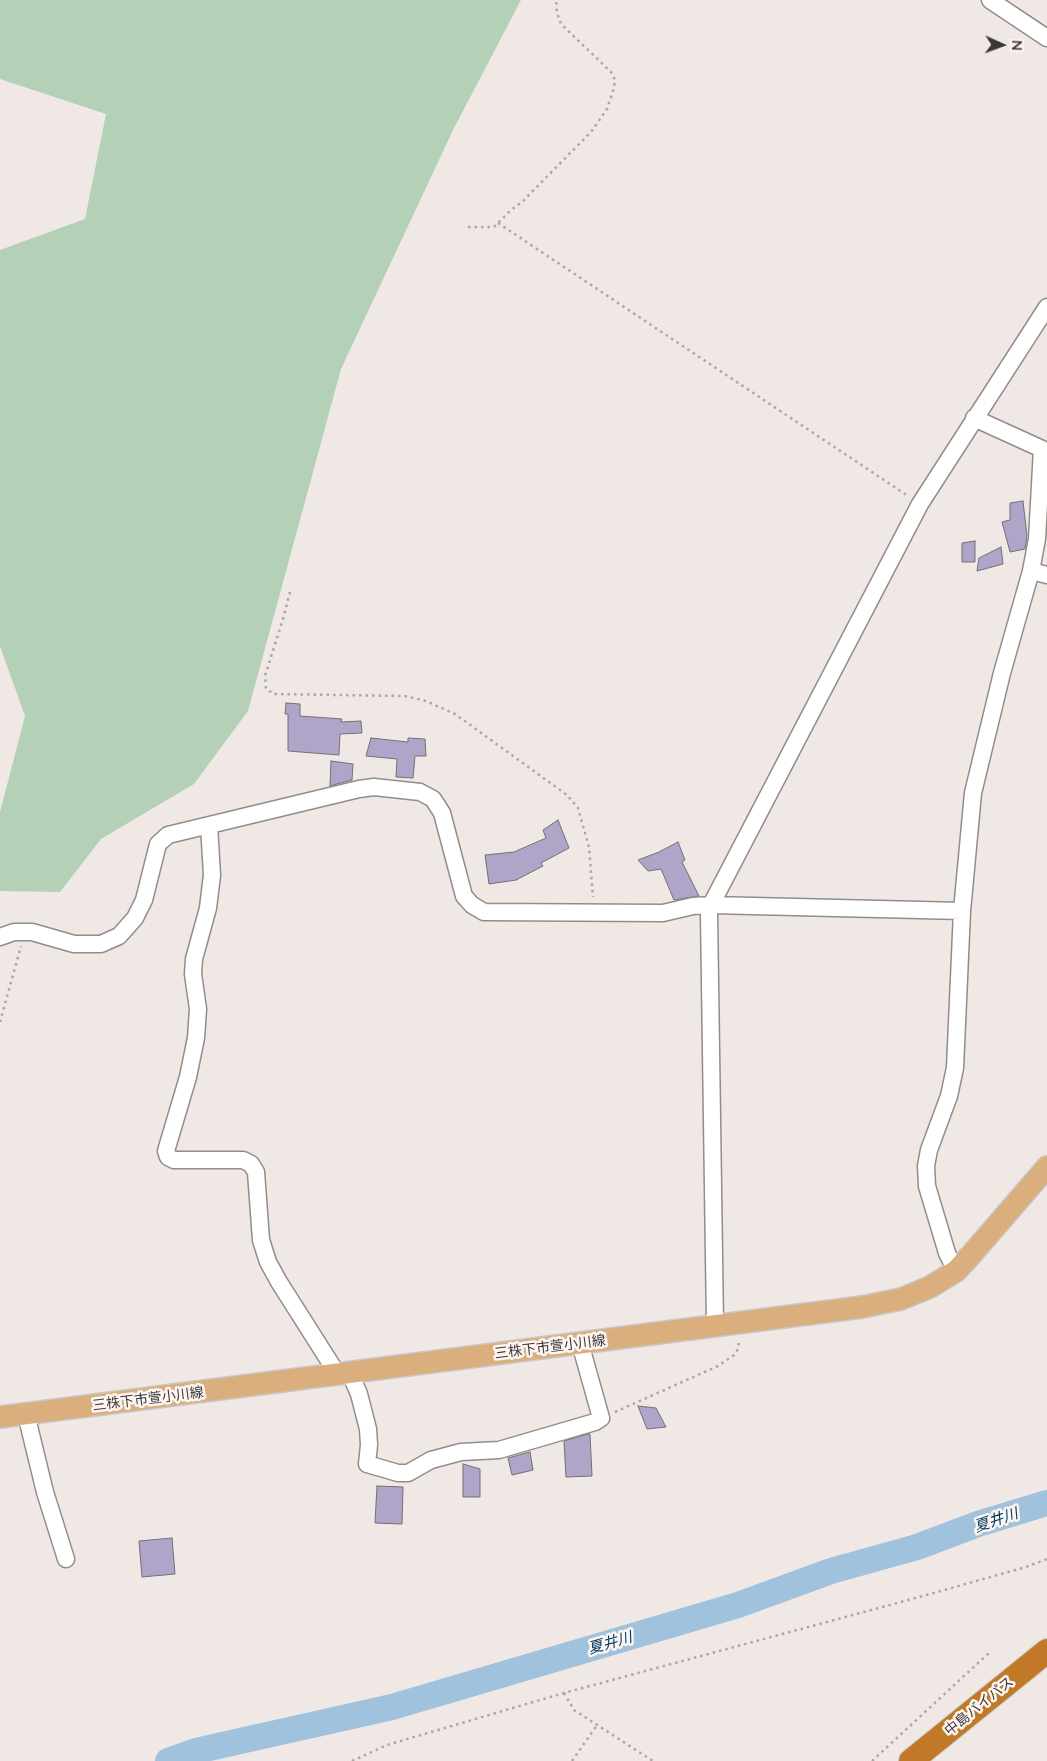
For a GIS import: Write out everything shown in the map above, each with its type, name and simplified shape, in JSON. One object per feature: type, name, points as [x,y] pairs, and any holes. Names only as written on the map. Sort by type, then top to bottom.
[{"type":"highway","name":"中島バイパス","points":[[911,1761],[1047,1651]]},
{"type":"main road","name":"三株下市萱小川線","points":[[0,1418],[862,1307],[901,1299],[930,1287],[956,1271],[1045,1174]]},
{"type":"street","points":[[990,0],[1047,38]]},
{"type":"street","points":[[715,1325],[709,913],[711,905],[920,504],[1047,307]]},
{"type":"street","points":[[956,1271],[947,1253],[927,1186],[926,1166],[950,1096],[955,1068],[953,910],[973,793],[1002,673],[1031,571],[1037,538],[1042,449],[974,418]]},
{"type":"street","points":[[1031,571],[1047,575]]},
{"type":"street","points":[[0,937],[14,932],[32,932],[74,944],[101,944],[119,936],[135,918],[144,900],[158,844],[168,835],[374,788],[420,792],[433,799],[442,813],[464,896],[472,905],[484,912],[663,913],[693,906],[711,905],[953,910]]},
{"type":"street","points":[[209,825],[212,875],[208,908],[194,959],[193,974],[198,1009],[196,1038],[188,1077],[166,1151],[168,1157],[174,1160],[243,1160],[252,1164],[256,1172],[261,1240],[268,1262],[279,1282],[359,1394],[368,1429],[367,1464],[398,1473],[408,1473],[431,1460],[461,1452],[498,1450],[595,1422],[601,1418],[580,1343]]},
{"type":"street","points":[[26,1414],[66,1559]]},
{"type":"path","points":[[468,227],[494,227],[522,202],[591,132],[607,109],[615,80],[610,72],[561,24],[556,0]]},
{"type":"path","points":[[498,223],[920,504]]},
{"type":"path","points":[[290,592],[265,676],[266,688],[273,694],[405,696],[426,700],[454,714],[567,795],[578,808],[589,847],[594,913]]},
{"type":"path","points":[[0,1022],[24,932]]},
{"type":"path","points":[[601,1418],[718,1366],[734,1355],[739,1343],[736,1322]]},
{"type":"path","points":[[352,1761],[387,1745],[564,1694],[1026,1567],[1047,1559]]},
{"type":"path","points":[[872,1761],[990,1652]]},
{"type":"path","points":[[564,1694],[574,1710],[653,1761]]},
{"type":"path","points":[[572,1761],[597,1725]]},
{"type":"green space","points":[[0,0],[521,0],[453,130],[341,369],[248,711],[194,784],[101,839],[60,892],[0,891],[0,812],[25,716],[0,646],[0,250],[85,219],[106,114],[0,79]]},
{"type":"building","points":[[1023,501],[1027,536],[1025,549],[1010,552],[1002,522],[1010,520],[1010,503]]},
{"type":"building","points":[[975,541],[975,562],[962,562],[962,543]]},
{"type":"building","points":[[1001,547],[1003,564],[977,571],[979,558]]},
{"type":"building","points":[[286,703],[300,704],[300,716],[342,719],[341,722],[361,721],[362,733],[340,734],[339,755],[288,751],[288,714],[285,714]]},
{"type":"building","points":[[371,738],[408,742],[408,738],[425,739],[426,756],[415,756],[413,778],[396,777],[397,759],[366,756]]},
{"type":"building","points":[[331,761],[353,764],[352,780],[330,786]]},
{"type":"building","points":[[558,820],[569,848],[541,863],[543,866],[516,880],[489,884],[485,855],[514,852],[546,838],[543,830]]},
{"type":"building","points":[[678,842],[685,860],[682,862],[699,896],[674,900],[661,869],[648,871],[638,860]]},
{"type":"building","points":[[638,1406],[656,1408],[666,1427],[647,1429]]},
{"type":"building","points":[[590,1434],[592,1476],[566,1477],[564,1441]]},
{"type":"building","points":[[530,1452],[533,1470],[512,1475],[508,1458]]},
{"type":"building","points":[[463,1464],[480,1469],[480,1497],[463,1497]]},
{"type":"building","points":[[377,1486],[403,1487],[402,1524],[375,1523]]},
{"type":"building","points":[[172,1538],[175,1574],[142,1577],[139,1541]]},
{"type":"waterway","name":"夏井川","points":[[168,1761],[196,1751],[392,1707],[738,1605],[831,1571],[917,1547],[978,1524],[1047,1503]]}]
